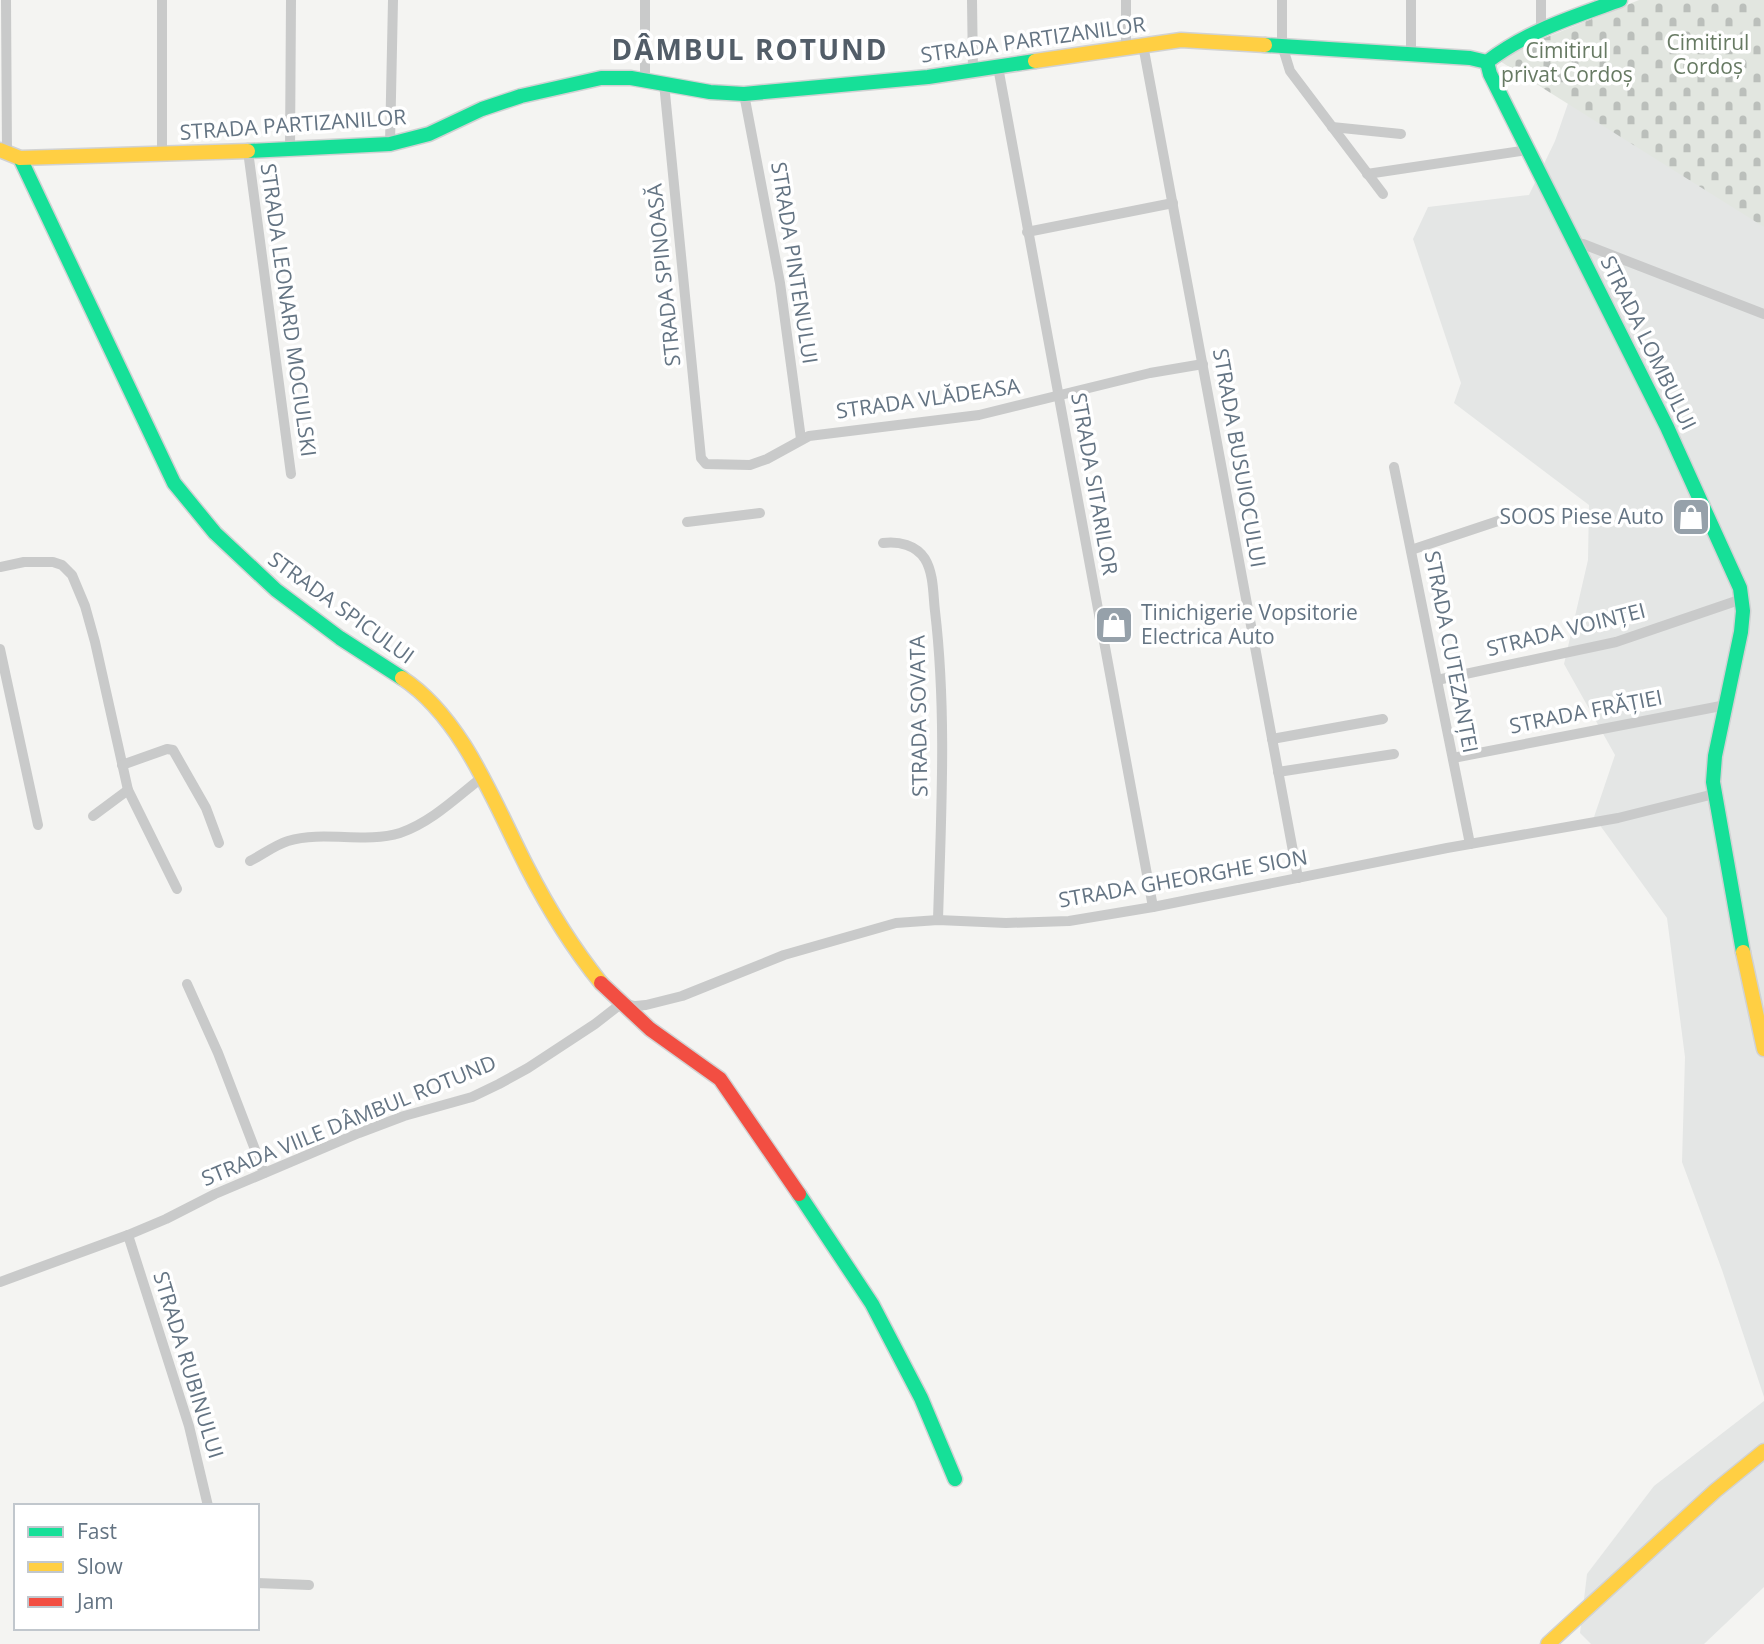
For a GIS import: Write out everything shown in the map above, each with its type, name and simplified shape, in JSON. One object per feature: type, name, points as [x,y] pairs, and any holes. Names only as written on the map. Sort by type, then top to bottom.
[{"type":"street","points":[[6,0],[9,154]]},
{"type":"street","points":[[162,0],[162,154]]},
{"type":"street","points":[[290,150],[291,0]]},
{"type":"street","points":[[390,144],[393,0]]},
{"type":"street","points":[[645,0],[645,79]]},
{"type":"street","points":[[972,0],[973,71]]},
{"type":"street","points":[[1126,0],[1126,48]]},
{"type":"street","points":[[1282,0],[1282,45],[1290,71],[1383,194]]},
{"type":"street","points":[[1410,0],[1411,55]]},
{"type":"street","points":[[1541,0],[1541,31]]},
{"type":"street","points":[[1487,62],[1498,53],[1541,31],[1620,0]]},
{"type":"street","name":"STRADA PARTIZANILOR","points":[[9,154],[162,154],[390,144],[429,134],[482,109],[520,96],[601,78],[645,79],[710,92],[744,94],[973,71],[1181,40],[1471,58],[1487,62]]},
{"type":"street","name":"STRADA BUSUIOCULUI","points":[[1143,45],[1298,878]]},
{"type":"street","name":"STRADA LOMBULUI","points":[[1487,62],[1490,74],[1667,427],[1735,573],[1742,598],[1741,632],[1713,771],[1714,794],[1737,926],[1764,1049]]},
{"type":"street","name":"STRADA SITARILOR","points":[[998,67],[1153,908]]},
{"type":"street","name":"STRADA SPINOASĂ","points":[[664,83],[703,462]]},
{"type":"street","name":"STRADA PINTENULUI","points":[[744,94],[780,284],[801,439]]},
{"type":"street","points":[[1332,127],[1401,134]]},
{"type":"street","points":[[1367,174],[1528,150]]},
{"type":"street","name":"STRADA LEONARD MOCIULSKI","points":[[248,151],[291,474]]},
{"type":"street","name":"STRADA SPICULUI","points":[[9,154],[174,483],[194,509],[243,561],[276,590],[340,638],[421,691],[443,715],[470,757],[529,871],[573,948],[604,987],[660,1038],[713,1072],[727,1088],[833,1243],[872,1304],[921,1398],[955,1479]]},
{"type":"street","points":[[1027,232],[1172,204]]},
{"type":"street","points":[[1575,243],[1764,314]]},
{"type":"street","name":"STRADA VLĂDEASA","points":[[703,462],[739,466],[758,463],[801,439],[824,433],[979,415],[1150,373],[1203,365]]},
{"type":"street","name":"STRADA CUTEZANȚEI","points":[[1394,467],[1470,844]]},
{"type":"street","points":[[687,522],[760,513]]},
{"type":"street","points":[[1411,550],[1501,520]]},
{"type":"street","name":"STRADA SOVATA","points":[[883,543],[904,544],[916,550],[924,557],[931,579],[942,703],[938,920]]},
{"type":"street","points":[[0,552],[2,566],[43,561],[62,565],[72,575],[85,606],[128,790],[177,890]]},
{"type":"street","name":"STRADA VOINȚEI","points":[[1437,680],[1616,642],[1742,598]]},
{"type":"street","points":[[0,649],[38,825]]},
{"type":"street","name":"STRADA FRĂȚIEI","points":[[1453,758],[1726,705]]},
{"type":"street","points":[[1272,739],[1383,719]]},
{"type":"street","points":[[122,765],[167,749],[173,750],[205,808],[219,843]]},
{"type":"street","points":[[1278,772],[1394,754]]},
{"type":"street","points":[[250,861],[286,841],[402,832],[450,803],[480,779]]},
{"type":"street","points":[[93,816],[128,790]]},
{"type":"street","name":"STRADA GHEORGHE SION","points":[[622,1003],[646,1005],[682,996],[784,955],[897,923],[938,920],[1006,923],[1069,920],[1153,908],[1470,844],[1618,818],[1714,794]]},
{"type":"street","points":[[187,984],[218,1053],[264,1173]]},
{"type":"street","name":"STRADA VIILE DÂMBUL ROTUND","points":[[0,1282],[128,1235],[215,1194],[404,1116],[472,1097],[499,1084],[596,1024],[622,1003]]},
{"type":"street","name":"STRADA RUBINULUI","points":[[128,1235],[189,1426],[208,1504]]},
{"type":"street","points":[[1548,1644],[1764,1451]]},
{"type":"street","points":[[259,1583],[309,1585]]},
{"type":"shaded area","points":[[1584,57],[1764,68],[1764,1397],[1722,1270],[1682,1162],[1685,1057],[1667,918],[1594,817],[1615,755],[1564,664],[1588,560],[1589,505],[1454,403],[1461,383],[1413,239],[1428,207],[1529,195],[1555,141]]},
{"type":"shaded area","points":[[1764,1401],[1764,1587],[1704,1644],[1591,1644],[1580,1633],[1587,1574],[1654,1486]]},
{"type":"green space","points":[[1639,0],[1764,0],[1764,227],[1495,58]]},
{"type":"traffic: fast","points":[[1487,62],[1534,33],[1620,0]]},
{"type":"traffic: fast","points":[[1265,45],[1470,58],[1487,62]]},
{"type":"traffic: fast","points":[[248,151],[390,144],[429,134],[482,109],[521,96],[601,78],[631,78],[710,92],[744,94],[928,77],[1035,61]]},
{"type":"traffic: fast","points":[[1487,62],[1490,74],[1667,427],[1740,588],[1743,611],[1741,632],[1715,756],[1713,782],[1743,952]]},
{"type":"traffic: fast","points":[[20,158],[174,483],[215,533],[276,590],[340,638],[402,678]]},
{"type":"traffic: fast","points":[[799,1194],[872,1304],[921,1398],[955,1479]]},
{"type":"traffic: slow","points":[[1035,61],[1181,40],[1265,45]]},
{"type":"traffic: slow","points":[[0,150],[20,158],[248,151]]},
{"type":"traffic: slow","points":[[402,678],[424,695],[460,739],[543,897],[570,941],[601,983]]},
{"type":"traffic: slow","points":[[1743,952],[1764,1049]]},
{"type":"traffic: slow","points":[[1548,1644],[1715,1491],[1764,1451]]},
{"type":"traffic: jam","points":[[601,983],[650,1029],[720,1079],[799,1194]]},
{"type":"place","name":"SOOS Piese Auto","points":[[1691,517]]},
{"type":"place","name":"Tinichigerie Vopsitorie Electrica Auto","points":[[1114,625]]},
{"type":"district","name":"DÂMBUL ROTUND","points":[[750,50]]},
{"type":"park label","name":"Cimitirul Cordoș","points":[[1708,55]]},
{"type":"park label","name":"Cimitirul privat Cordoș","points":[[1567,63]]}]
